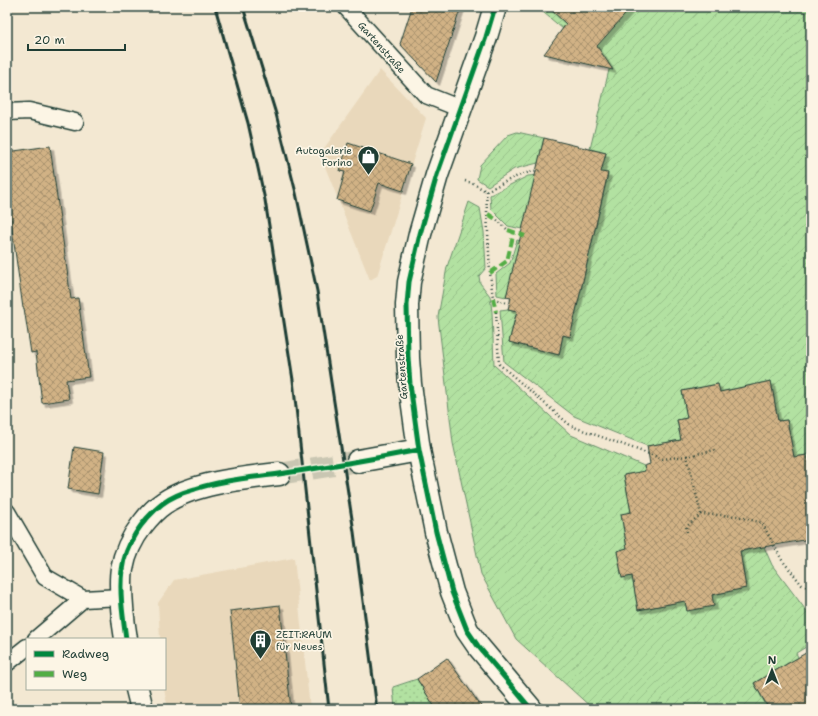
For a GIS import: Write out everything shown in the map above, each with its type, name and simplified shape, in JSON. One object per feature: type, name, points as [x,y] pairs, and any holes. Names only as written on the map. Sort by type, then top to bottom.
[{"type":"street","name":"Gartenstraße","points":[[495,7],[486,37],[437,175],[416,250],[409,282],[407,305],[408,358],[419,450],[439,546],[458,610],[467,630],[478,646],[531,709]]},
{"type":"street","points":[[358,461],[419,450]]},
{"type":"street","points":[[126,638],[121,597],[122,570],[127,549],[149,516],[163,503],[180,494],[195,489],[236,479],[279,474]]},
{"type":"street","points":[[137,690],[142,709]]},
{"type":"lane","name":"Gartenstraße","points":[[346,7],[426,95],[461,109]]},
{"type":"lane","points":[[7,112],[29,110],[75,122]]},
{"type":"lane","points":[[7,512],[45,577],[83,599],[121,597]]},
{"type":"lane","points":[[37,638],[83,599]]},
{"type":"lane","points":[[7,663],[26,648]]},
{"type":"path","points":[[486,191],[518,176],[541,170]]},
{"type":"path","points":[[437,175],[472,183],[486,191]]},
{"type":"path","points":[[486,191],[490,273],[493,298],[509,304]]},
{"type":"path","points":[[497,220],[508,230]]},
{"type":"path","points":[[496,312],[499,364],[571,426],[662,458],[687,456],[715,450]]},
{"type":"path","points":[[687,456],[701,514]]},
{"type":"path","points":[[686,532],[686,527],[701,514],[736,516],[762,522],[782,560],[802,586],[811,588]]},
{"type":"shaded area","name":"Autogalerie Forino","points":[[380,70],[426,118],[377,276],[370,280],[320,154]]},
{"type":"shaded area","points":[[294,558],[310,709],[168,709],[164,690],[166,690],[166,638],[160,638],[158,603],[174,580]]},
{"type":"green space","points":[[537,7],[549,7],[567,24],[563,29]]},
{"type":"green space","points":[[623,7],[811,7],[811,475],[807,455],[794,457],[787,420],[778,421],[771,381],[720,392],[718,384],[682,391],[687,418],[677,420],[681,440],[647,446],[574,416],[504,362],[500,310],[508,309],[522,312],[521,316],[515,317],[509,342],[559,355],[563,335],[570,337],[608,174],[601,172],[606,153],[590,149],[609,70],[609,64],[583,39]]},
{"type":"green space","points":[[517,132],[544,138],[538,163],[514,169],[488,186],[477,179],[480,165],[508,135]]},
{"type":"green space","points":[[540,175],[531,206],[522,229],[508,226],[491,209],[490,195],[528,176]]},
{"type":"green space","points":[[469,202],[480,208],[484,232],[486,268],[479,276],[480,283],[490,296],[494,365],[571,435],[644,466],[645,471],[624,475],[631,512],[621,515],[627,548],[617,551],[622,578],[632,576],[638,610],[685,601],[687,611],[712,595],[746,588],[740,552],[750,549],[757,531],[772,565],[811,617],[811,644],[796,653],[799,659],[792,661],[754,683],[768,709],[593,709],[516,639],[481,574],[453,443],[438,317],[447,267]]},
{"type":"green space","points":[[517,240],[524,242],[506,297],[497,295],[496,274],[510,263]]},
{"type":"green space","points":[[417,679],[436,709],[395,709],[393,687]]},
{"type":"building","points":[[412,7],[461,7],[436,82],[400,44]]},
{"type":"building","points":[[548,7],[632,7],[597,46],[613,70],[544,54],[566,24]]},
{"type":"building","points":[[544,138],[606,153],[601,172],[608,173],[570,337],[563,335],[559,355],[509,342],[517,311],[508,309],[511,298],[506,297]]},
{"type":"building","points":[[348,143],[411,164],[403,191],[379,183],[370,211],[337,200],[345,172],[340,171]]},
{"type":"building","points":[[50,146],[71,299],[78,298],[89,377],[66,380],[69,399],[42,403],[36,352],[31,353],[23,308],[7,193],[7,152]]},
{"type":"building","points":[[771,381],[778,421],[787,420],[794,457],[807,455],[811,475],[811,511],[806,516],[810,539],[740,551],[746,588],[712,595],[714,606],[687,611],[685,601],[638,610],[632,576],[622,578],[617,551],[627,548],[621,514],[631,512],[624,475],[645,471],[644,466],[650,464],[647,446],[681,440],[677,420],[687,418],[682,391],[718,384],[720,392]]},
{"type":"building","points":[[74,447],[104,452],[98,494],[68,489]]},
{"type":"building","name":"ZEIT:RAUM für Neues","points":[[280,605],[291,709],[240,709],[230,611]]},
{"type":"building","points":[[811,650],[811,709],[769,709],[754,683]]},
{"type":"building","points":[[447,658],[483,709],[436,709],[417,679]]},
{"type":"tunnel","points":[[279,474],[358,461]]},
{"type":"railway","points":[[215,7],[248,123],[265,200],[293,380],[329,709]]},
{"type":"railway","points":[[243,7],[276,114],[296,193],[317,291],[354,532],[377,709]]},
{"type":"marked path","points":[[488,214],[497,220]]},
{"type":"marked path","points":[[508,230],[525,236]]},
{"type":"marked path","points":[[490,273],[507,261],[514,232]]},
{"type":"marked path","points":[[493,298],[496,312]]},
{"type":"cycle path","points":[[495,7],[486,37],[437,175],[420,234],[409,282],[407,305],[408,358],[419,450],[436,532],[452,592],[467,630],[478,646],[531,709]]},
{"type":"cycle path","points":[[126,638],[121,595],[121,578],[124,560],[131,542],[141,525],[166,501],[186,492],[215,483],[332,466],[419,450]]},
{"type":"place","name":"Autogalerie Forino","points":[[368,176]]},
{"type":"place","name":"ZEIT:RAUM für Neues","points":[[260,660]]}]
